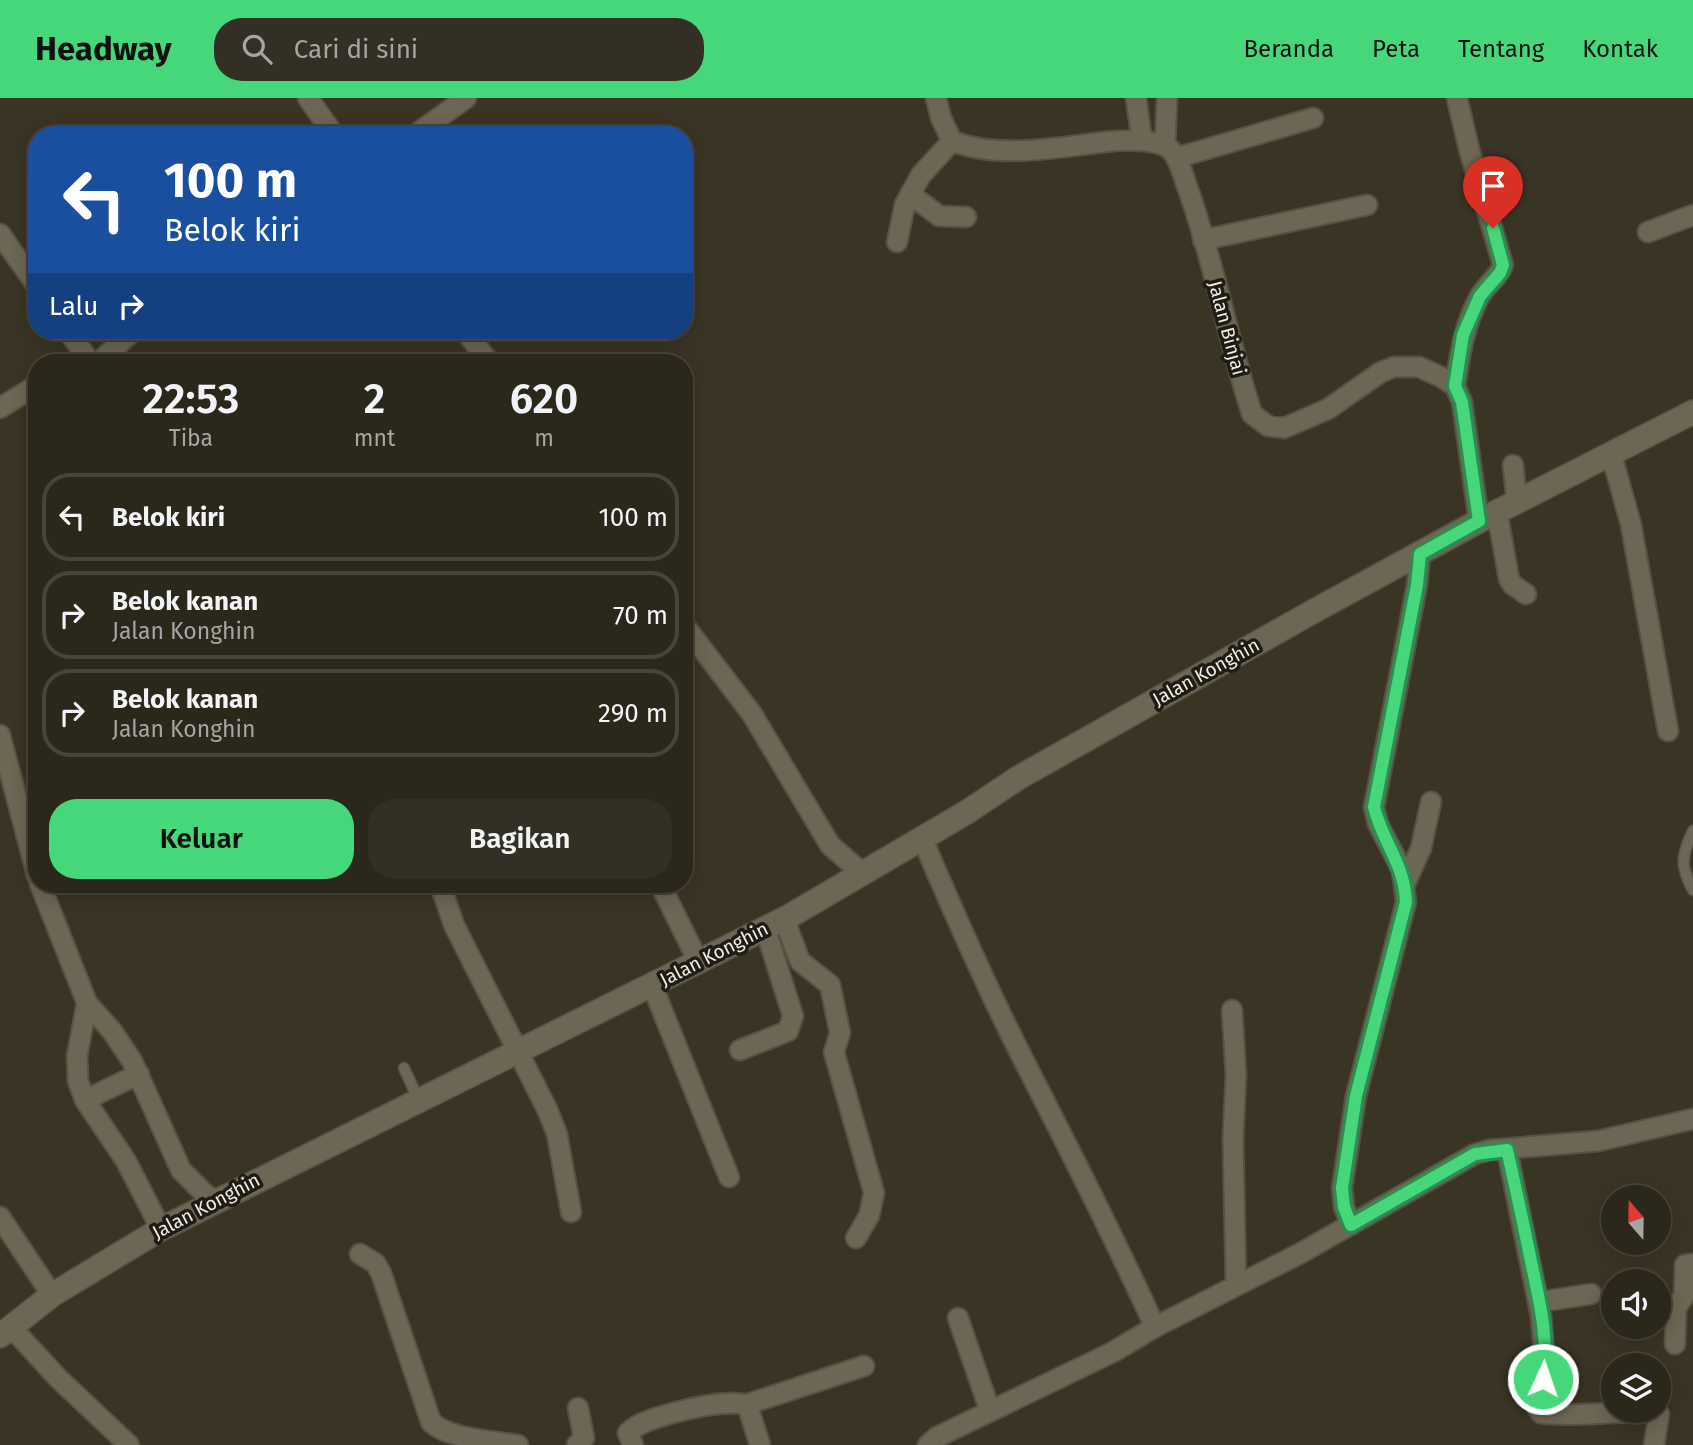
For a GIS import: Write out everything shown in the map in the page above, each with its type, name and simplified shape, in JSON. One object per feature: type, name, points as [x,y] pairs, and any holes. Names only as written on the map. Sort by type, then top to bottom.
[{"type":"street","points":[[308,98],[328,126]]},
{"type":"street","points":[[427,126],[466,98]]},
{"type":"street","points":[[936,98],[941,118],[952,141],[969,148],[991,151],[1117,140],[1142,141],[1171,152],[1313,118]]},
{"type":"street","points":[[1136,98],[1142,141]]},
{"type":"street","name":"Jalan Binjai","points":[[1167,98],[1171,152],[1203,240],[1252,414],[1268,426],[1284,428],[1328,409],[1381,372],[1394,367],[1419,367],[1455,386]]},
{"type":"street","points":[[1457,98],[1503,265],[1500,273],[1480,296],[1467,322],[1455,386],[1498,512],[1509,579],[1525,594]]},
{"type":"street","points":[[897,242],[905,204],[910,194],[921,175],[952,141]]},
{"type":"street","points":[[910,194],[939,216],[967,217]]},
{"type":"street","points":[[1203,240],[1367,205]]},
{"type":"street","points":[[1648,232],[1693,215]]},
{"type":"street","points":[[0,234],[28,273]]},
{"type":"street","points":[[96,354],[118,340]]},
{"type":"street","points":[[472,340],[483,354]]},
{"type":"street","points":[[0,408],[28,391]]},
{"type":"street","name":"Jalan Konghin","points":[[6,1332],[52,1296],[161,1228],[774,924],[863,874],[1018,778],[1420,554],[1693,412]]},
{"type":"street","points":[[1611,453],[1631,525],[1668,731]]},
{"type":"street","points":[[1498,512],[1513,465]]},
{"type":"street","points":[[1351,1225],[1344,1207],[1342,1188],[1356,1096],[1406,902],[1402,870],[1378,824],[1374,807],[1417,585],[1420,554]]},
{"type":"street","points":[[693,637],[751,714],[830,845],[863,874]]},
{"type":"street","points":[[0,734],[28,841]]},
{"type":"street","points":[[1405,884],[1421,848],[1431,802]]},
{"type":"street","points":[[922,838],[1020,1053],[1128,1267],[1155,1327]]},
{"type":"street","points":[[44,893],[87,1003],[112,1031],[139,1074],[181,1170],[205,1194],[215,1200]]},
{"type":"street","points":[[442,893],[454,925],[519,1050],[557,1133],[571,1212]]},
{"type":"street","points":[[664,893],[698,961]]},
{"type":"street","points":[[740,1050],[788,1031],[792,1024],[793,1016],[774,924]]},
{"type":"street","points":[[774,924],[800,961],[830,985],[840,1033],[834,1052],[874,1193],[869,1216],[856,1238]]},
{"type":"street","points":[[652,985],[729,1177]]},
{"type":"street","points":[[87,1003],[77,1056],[78,1081],[85,1100],[126,1161],[161,1228]]},
{"type":"street","points":[[1232,1010],[1236,1075],[1233,1138],[1236,1286]]},
{"type":"street","points":[[85,1100],[139,1074]]},
{"type":"street","points":[[928,1445],[937,1437],[1113,1352],[1155,1327],[1351,1225],[1475,1154],[1598,1141],[1693,1119]]},
{"type":"street","points":[[1507,1150],[1539,1302],[1545,1364],[1538,1404],[1541,1413],[1659,1414],[1654,1445]]},
{"type":"street","points":[[0,1217],[52,1296]]},
{"type":"street","points":[[360,1254],[375,1263],[381,1273],[432,1422],[463,1436],[518,1445]]},
{"type":"street","points":[[1671,1306],[1684,1296],[1685,1265],[1693,1264]]},
{"type":"street","points":[[1539,1302],[1591,1294]]},
{"type":"street","points":[[958,1318],[990,1411]]},
{"type":"street","points":[[1671,1323],[1675,1344]]},
{"type":"street","points":[[6,1332],[129,1445]]},
{"type":"street","points":[[633,1445],[628,1433],[636,1425],[719,1402],[745,1405],[864,1366]]},
{"type":"street","points":[[745,1405],[760,1445]]},
{"type":"street","points":[[577,1445],[584,1438],[578,1408]]},
{"type":"lane","points":[[1693,831],[1683,860],[1683,869],[1693,890]]},
{"type":"lane","points":[[404,1068],[418,1099]]},
{"type":"route","points":[[1493,228],[1503,265],[1500,273],[1480,296],[1467,322],[1455,386],[1462,402],[1479,521],[1420,554],[1417,585],[1374,807],[1378,824],[1402,870],[1406,902],[1356,1096],[1342,1188],[1344,1207],[1351,1225],[1475,1154],[1489,1150],[1507,1150],[1520,1203],[1541,1316],[1545,1364],[1543,1379]]}]
